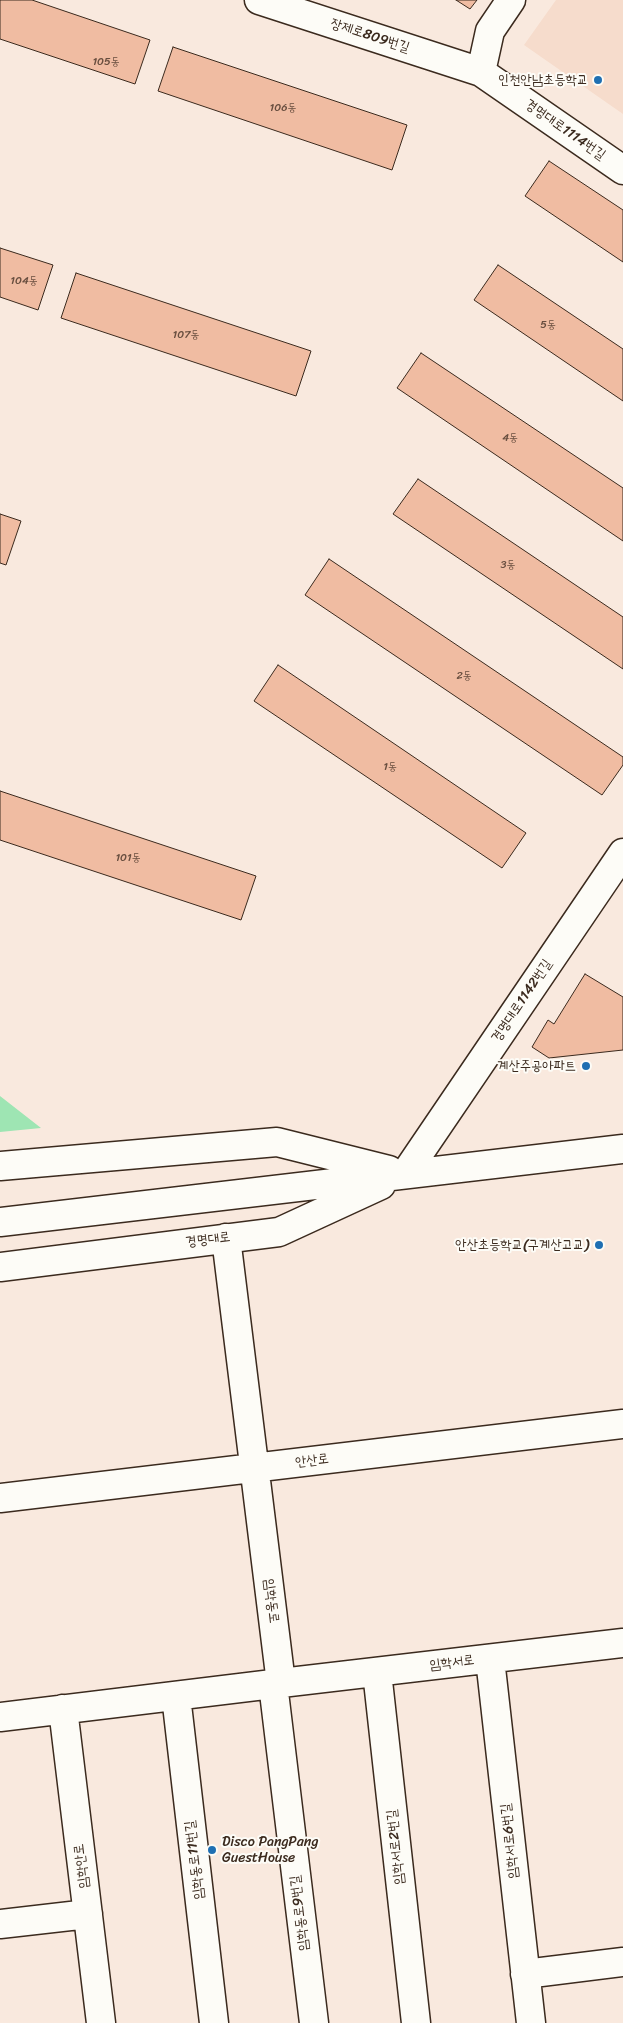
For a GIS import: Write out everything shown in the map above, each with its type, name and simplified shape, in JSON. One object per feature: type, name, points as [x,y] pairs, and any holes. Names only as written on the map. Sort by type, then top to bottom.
[{"type":"street","name":"장제로809번길","points":[[259,0],[482,72]]},
{"type":"street","points":[[482,72],[490,31],[511,0]]},
{"type":"street","name":"경명대로1114번길","points":[[482,72],[623,170]]},
{"type":"street","name":"경명대로1142번길","points":[[405,1174],[623,853]]},
{"type":"street","name":"경명대로","points":[[0,1166],[277,1142],[405,1174]]},
{"type":"street","name":"경명대로","points":[[0,1222],[623,1149]]},
{"type":"street","name":"경명대로","points":[[0,1267],[279,1232],[405,1174]]},
{"type":"street","name":"임학동로","points":[[226,1238],[254,1468],[277,1684]]},
{"type":"street","name":"안산로","points":[[0,1498],[623,1424]]},
{"type":"street","name":"임학서로","points":[[277,1684],[623,1643]]},
{"type":"street","name":"임학서로6번길","points":[[490,1659],[531,2023]]},
{"type":"street","name":"임학서로2번길","points":[[377,1672],[416,2023]]},
{"type":"street","points":[[0,1717],[277,1684]]},
{"type":"street","name":"임학동로9번길","points":[[277,1684],[314,2023]]},
{"type":"street","name":"임학동로11번길","points":[[176,1696],[214,2023]]},
{"type":"street","name":"임학안로","points":[[63,1709],[101,2023]]},
{"type":"street","points":[[0,1924],[88,1914]]},
{"type":"street","points":[[525,1974],[623,1962]]},
{"type":"shaded area","name":"인천안남초등학교","points":[[556,0],[623,0],[623,114],[524,45]]},
{"type":"green space","points":[[0,1096],[41,1128],[0,1132]]},
{"type":"building","points":[[0,0],[32,0],[150,40],[135,84],[0,39]]},
{"type":"building","points":[[456,0],[477,0],[470,9]]},
{"type":"building","points":[[173,47],[407,125],[392,170],[158,91]]},
{"type":"building","points":[[549,161],[623,210],[623,262],[525,196]]},
{"type":"building","points":[[0,248],[53,265],[38,310],[0,297]]},
{"type":"building","points":[[498,265],[623,349],[623,401],[474,300]]},
{"type":"building","points":[[76,273],[311,351],[296,396],[61,318]]},
{"type":"building","points":[[421,353],[623,488],[623,541],[397,388]]},
{"type":"building","points":[[418,479],[623,617],[623,669],[393,514]]},
{"type":"building","points":[[0,514],[21,521],[6,565],[0,563]]},
{"type":"building","points":[[329,559],[623,757],[623,765],[602,795],[305,595]]},
{"type":"building","points":[[278,665],[526,833],[502,868],[254,701]]},
{"type":"building","points":[[0,791],[256,876],[241,920],[0,840]]},
{"type":"building","points":[[585,974],[623,997],[623,1050],[549,1058],[532,1047],[548,1020],[554,1024]]},
{"type":"place","name":"인천안남초등학교","points":[[598,80]]},
{"type":"place","name":"계산주공아파트","points":[[586,1066]]},
{"type":"place","name":"안산초등학교(구계산고교)","points":[[599,1245]]},
{"type":"place","name":"Disco PangPang GuestHouse","points":[[212,1850]]}]
